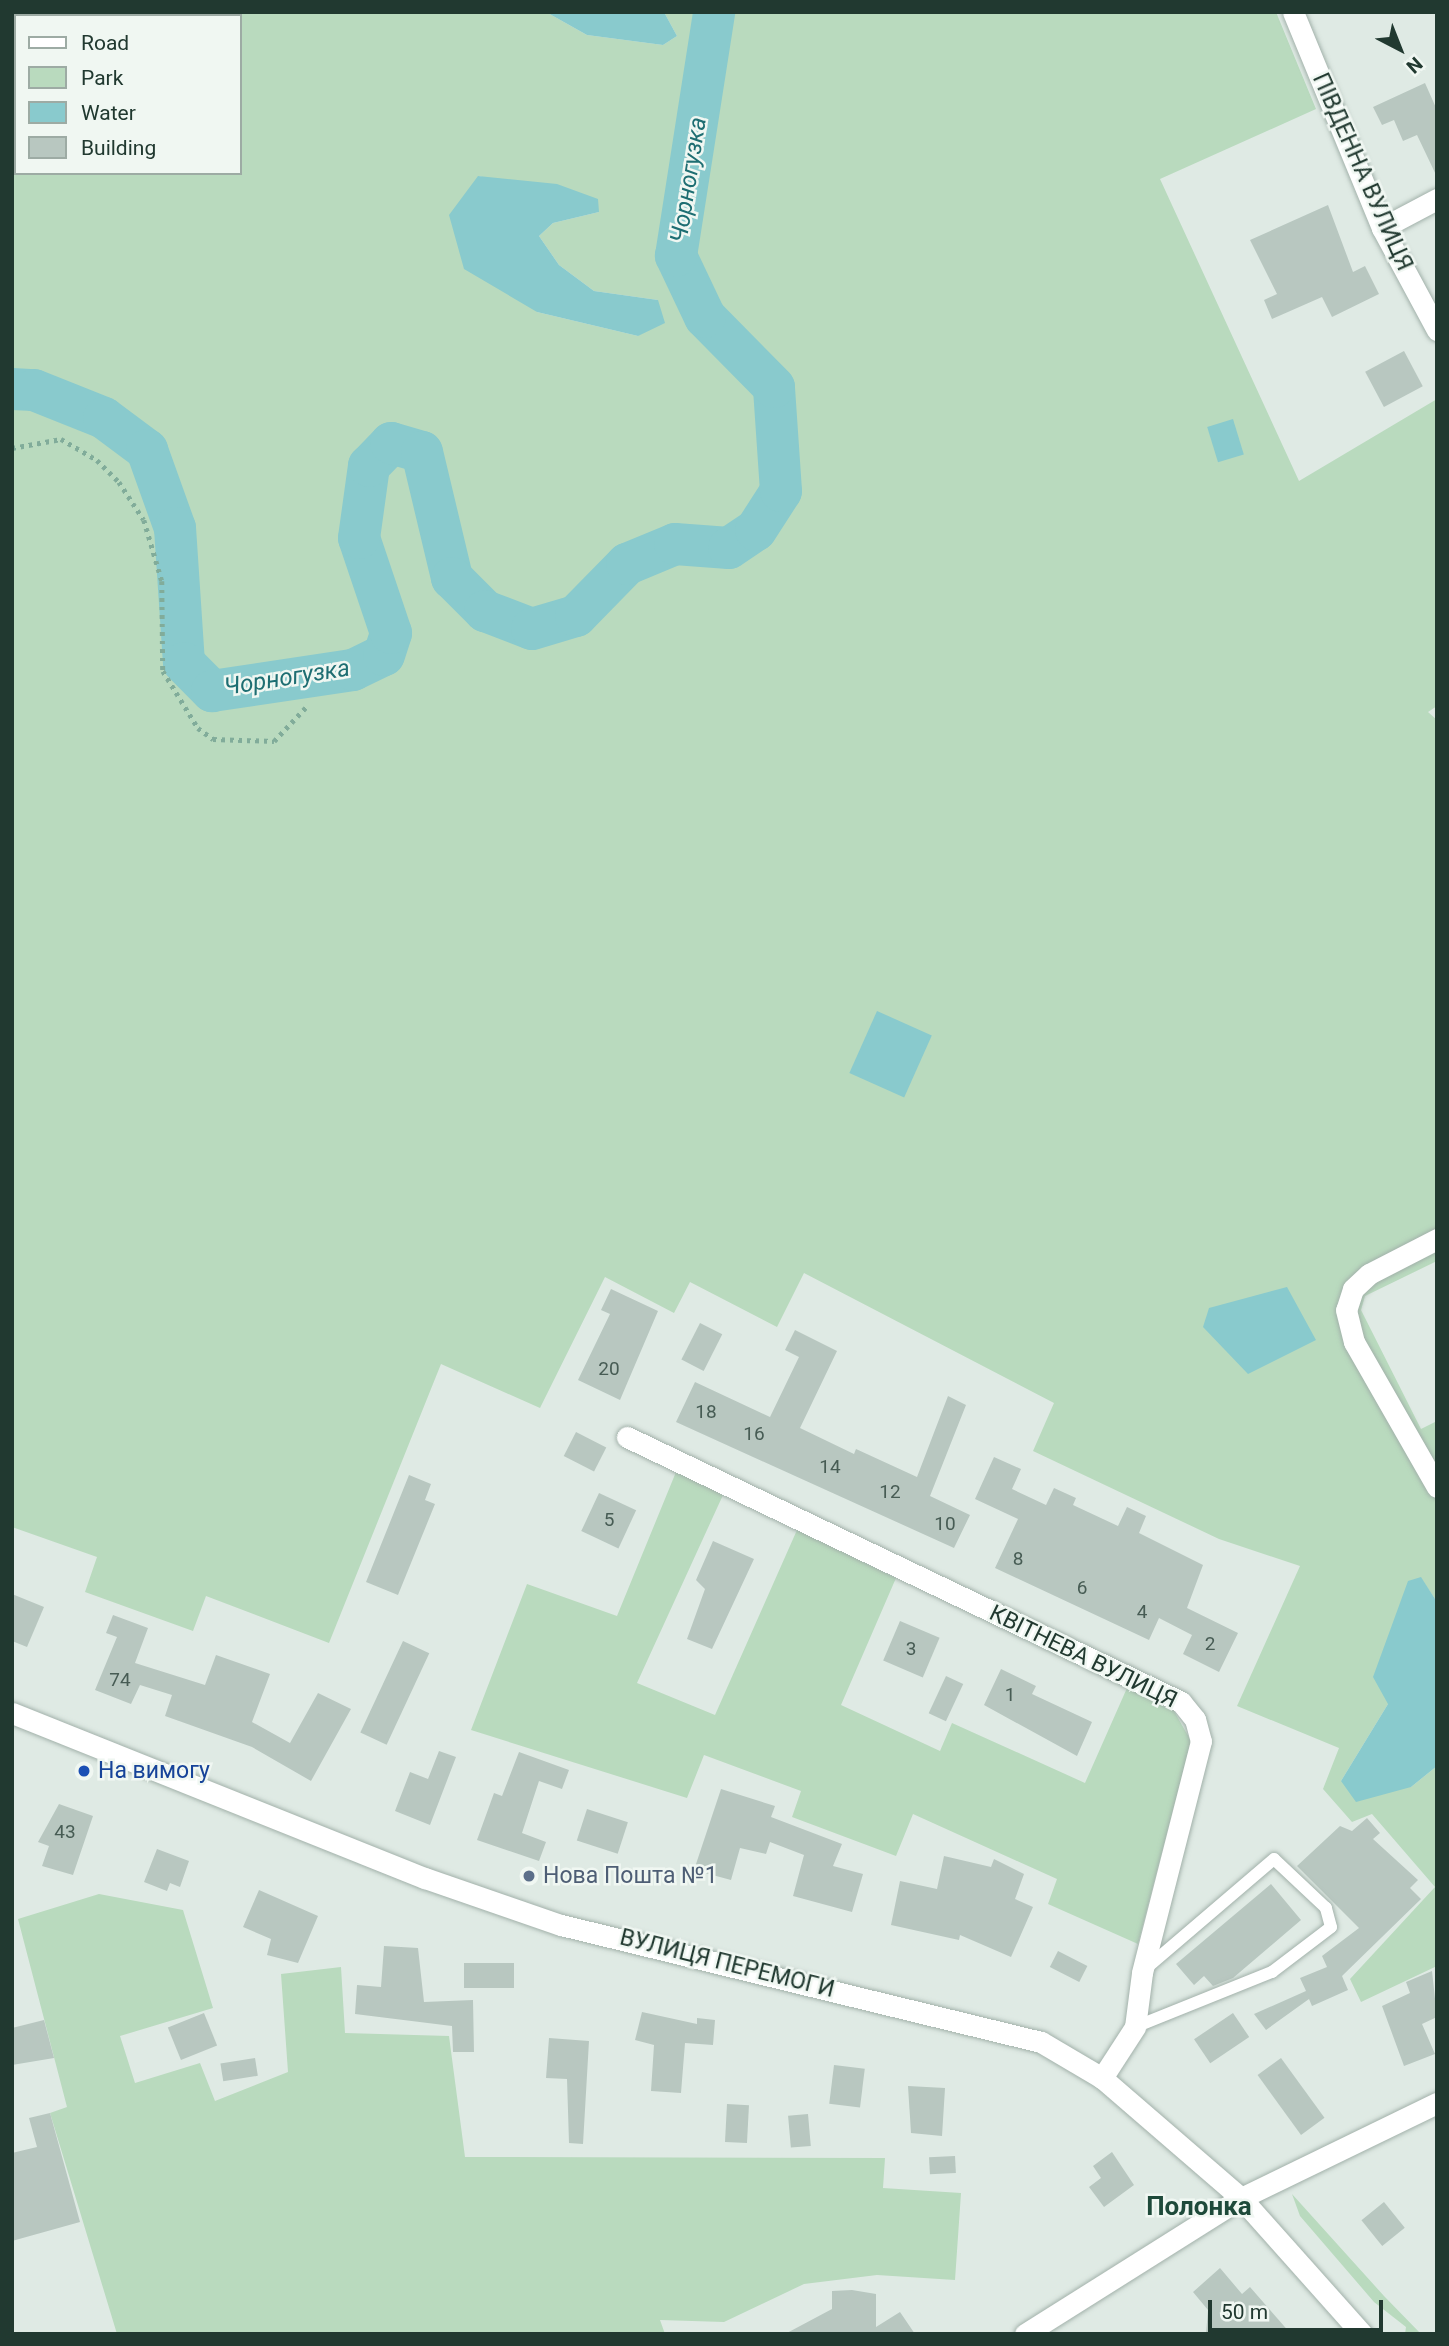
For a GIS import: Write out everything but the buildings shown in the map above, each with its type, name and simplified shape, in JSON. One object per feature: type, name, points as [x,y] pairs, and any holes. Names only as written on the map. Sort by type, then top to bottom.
[{"type":"street","name":"ПІВДЕННА ВУЛИЦЯ","points":[[1293,12],[1382,228],[1437,330]]},
{"type":"street","points":[[1382,228],[1437,199]]},
{"type":"street","points":[[1437,1239],[1369,1274],[1346,1310],[1354,1342],[1437,1487]]},
{"type":"street","name":"КВІТНЕВА ВУЛИЦЯ","points":[[627,1437],[1181,1702],[1201,1741],[1142,1973],[1135,2027],[1102,2078]]},
{"type":"street","name":"ВУЛИЦЯ ПЕРЕМОГИ","points":[[12,1713],[425,1878],[561,1925],[1041,2042],[1102,2078],[1241,2198],[1362,2334]]},
{"type":"street","points":[[1025,2334],[1241,2198],[1437,2103]]},
{"type":"lane","points":[[1135,2027],[1272,1972],[1331,1927],[1326,1908],[1274,1859],[1142,1973]]},
{"type":"path","points":[[12,448],[61,439],[97,460],[132,501],[144,520],[162,581],[163,671],[198,728],[213,739],[274,741],[307,706]]},
{"type":"green space","points":[[12,12],[546,12],[587,35],[663,45],[677,36],[664,12],[1276,12],[1316,109],[1160,179],[1299,481],[1437,399],[1437,706],[1428,712],[1437,720],[1437,1228],[1365,1268],[1348,1345],[1437,1499],[1437,1602],[1421,1578],[1388,1704],[1341,1781],[1411,1787],[1437,1766],[1437,1966],[1361,2002],[1350,1979],[1435,1887],[1372,1814],[1352,1822],[1323,1789],[1339,1748],[1237,1706],[1300,1566],[1219,1539],[1033,1451],[1054,1403],[804,1273],[777,1327],[690,1282],[674,1313],[605,1277],[540,1408],[441,1364],[329,1643],[206,1596],[193,1631],[85,1592],[97,1557],[12,1527],[12,412],[19,397],[12,371]],"holes":[[[479,176],[599,212],[553,223],[539,236],[559,265],[594,291],[658,300],[638,336],[537,312]]]},
{"type":"green space","points":[[1437,1247],[1437,1261],[1365,1296],[1361,1310],[1421,1429],[1437,1421],[1437,1477],[1360,1340],[1353,1310],[1358,1293],[1373,1278]]},
{"type":"green space","points":[[676,1472],[723,1495],[637,1683],[715,1715],[797,1530],[896,1578],[841,1705],[940,1751],[952,1723],[1085,1783],[1127,1688],[1174,1711],[1191,1741],[1138,1944],[1048,1904],[1057,1879],[913,1814],[896,1856],[792,1817],[801,1791],[704,1755],[687,1798],[471,1730],[527,1584],[617,1616]]},
{"type":"green space","points":[[99,1894],[183,1910],[213,2008],[120,2036],[135,2083],[200,2063],[215,2101],[288,2072],[281,1974],[341,1967],[345,2033],[449,2036],[465,2157],[885,2158],[883,2188],[961,2193],[955,2280],[877,2275],[804,2284],[724,2322],[660,2320],[665,2334],[117,2334],[50,2113],[67,2107],[18,1919]]},
{"type":"green space","points":[[1292,2194],[1421,2334],[1405,2334],[1406,2327],[1374,2302],[1300,2216]]},
{"type":"water","points":[[546,12],[664,12],[677,36],[663,45],[587,35]]},
{"type":"water","points":[[478,176],[557,184],[598,199],[599,212],[553,223],[539,236],[559,265],[594,291],[658,300],[665,323],[638,336],[537,312],[464,269],[449,215]]},
{"type":"water","points":[[12,371],[31,386],[29,397],[19,397],[12,412]]},
{"type":"water","points":[[1233,419],[1244,454],[1218,462],[1207,427]]},
{"type":"water","points":[[877,1011],[932,1035],[904,1098],[849,1073]]},
{"type":"water","points":[[1287,1287],[1316,1340],[1248,1374],[1203,1327],[1209,1308]]},
{"type":"water","points":[[1421,1577],[1437,1602],[1437,1766],[1411,1787],[1356,1802],[1341,1781],[1388,1704],[1373,1677],[1408,1581]]},
{"type":"waterway","name":"Чорногузка","points":[[12,389],[34,390],[104,418],[147,450],[175,528],[184,663],[212,691],[353,670],[384,655],[391,633],[359,538],[369,466],[391,443],[422,452],[452,578],[485,611],[532,629],[576,616],[627,564],[675,544],[729,548],[756,530],[781,491],[774,387],[705,317],[676,256],[714,12]]},
{"type":"place","name":"На вимогу","points":[[84,1771]]},
{"type":"place","name":"Нова Пошта №1","points":[[529,1876]]},
{"type":"district","name":"Полонка","points":[[1199,2207]]}]
